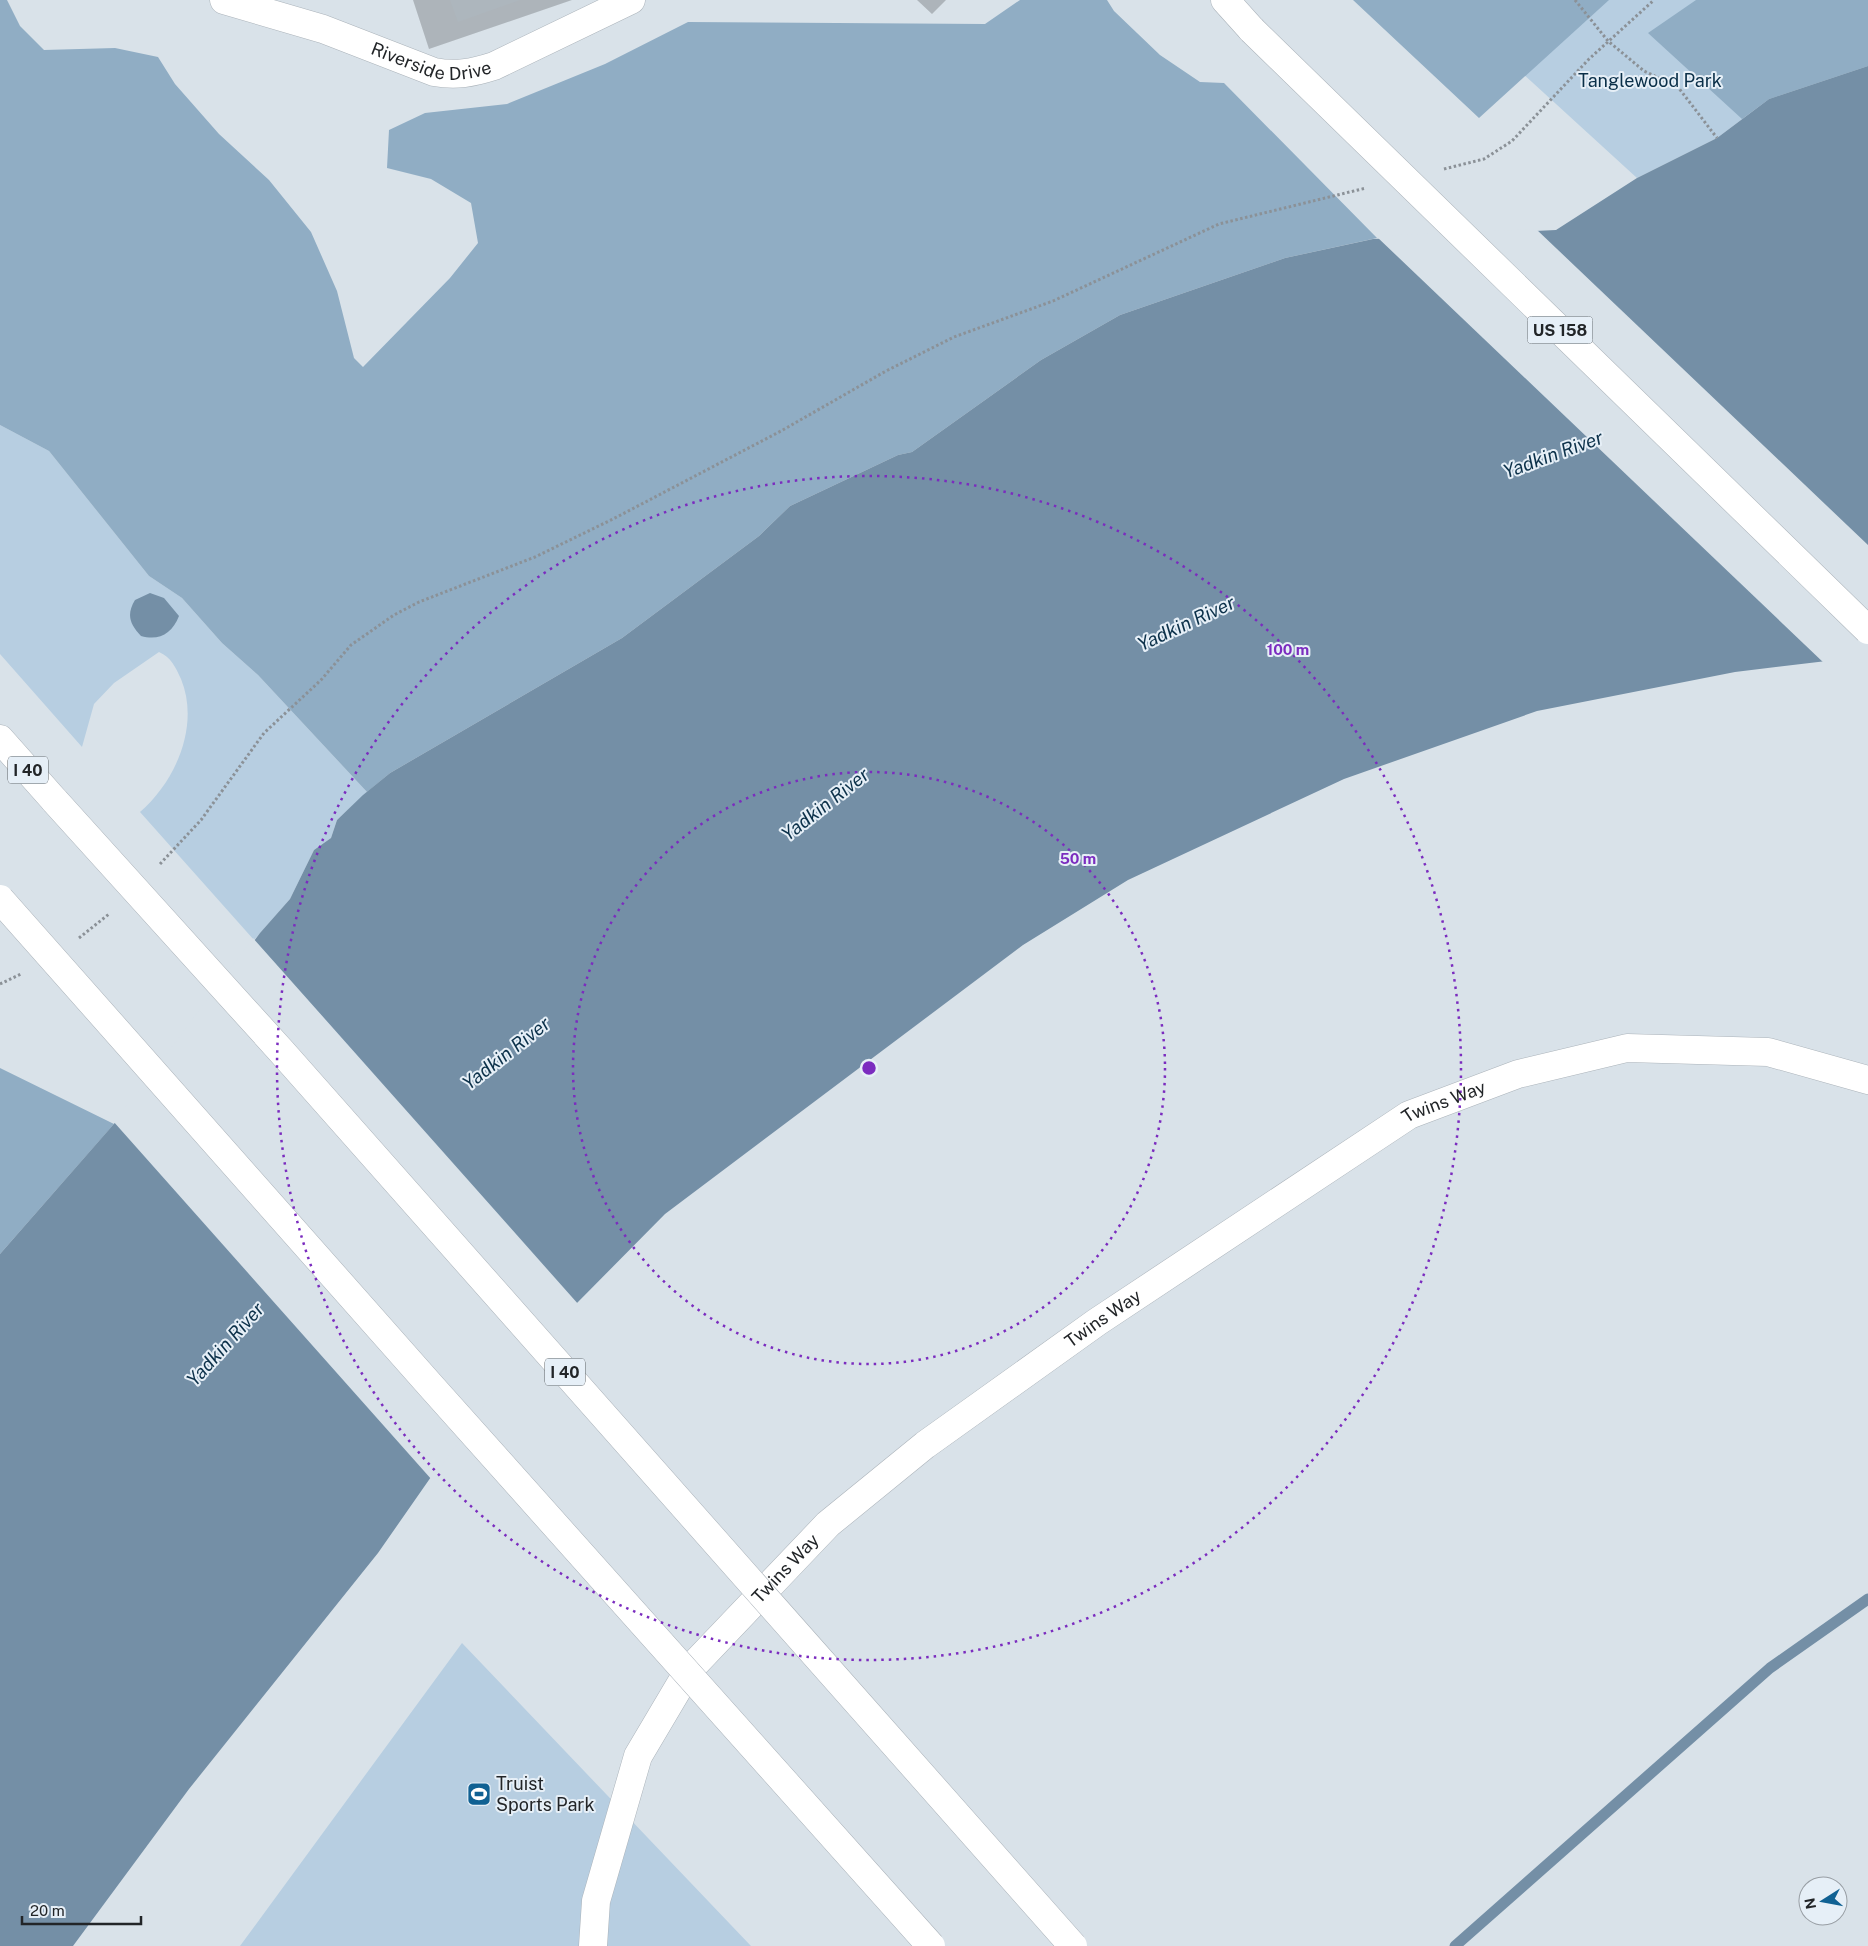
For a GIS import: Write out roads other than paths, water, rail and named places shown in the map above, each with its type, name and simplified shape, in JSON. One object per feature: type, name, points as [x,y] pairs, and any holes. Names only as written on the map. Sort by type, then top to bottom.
[{"type":"main road","name":"Riverside Drive","points":[[224,0],[323,29],[434,72],[454,75],[494,66],[631,0]]},
{"type":"main road","name":"US 158","points":[[1225,0],[1252,30],[1868,630]]},
{"type":"main road","name":"I 40","points":[[0,739],[295,1067],[1073,1946]]},
{"type":"main road","points":[[0,899],[430,1385],[931,1946]]},
{"type":"main road","name":"Twins Way","points":[[594,1946],[596,1901],[638,1756],[689,1670],[828,1524],[925,1446],[1097,1322],[1409,1115],[1518,1074],[1627,1048],[1768,1052],[1868,1080]]},
{"type":"water","name":"Yadkin River","points":[[1868,66],[1868,660],[1835,660],[1735,672],[1537,711],[1344,779],[1128,880],[1023,945],[665,1214],[493,1388],[378,1553],[189,1789],[73,1946],[0,1946],[0,1254],[141,1093],[260,933],[290,899],[314,850],[331,838],[337,820],[390,773],[622,638],[759,536],[790,506],[898,455],[912,452],[1041,360],[1120,315],[1285,258],[1373,239],[1556,230],[1637,178],[1717,138],[1769,99]]},
{"type":"water","points":[[150,593],[164,598],[179,616],[169,632],[154,638],[141,636],[130,619],[132,605],[135,600]]},
{"type":"waterway","points":[[1455,1946],[1770,1668],[1868,1599]]},
{"type":"place","name":"Truist Sports Park","points":[[479,1794]]},
{"type":"park label","name":"Tanglewood Park","points":[[1650,81]]}]
